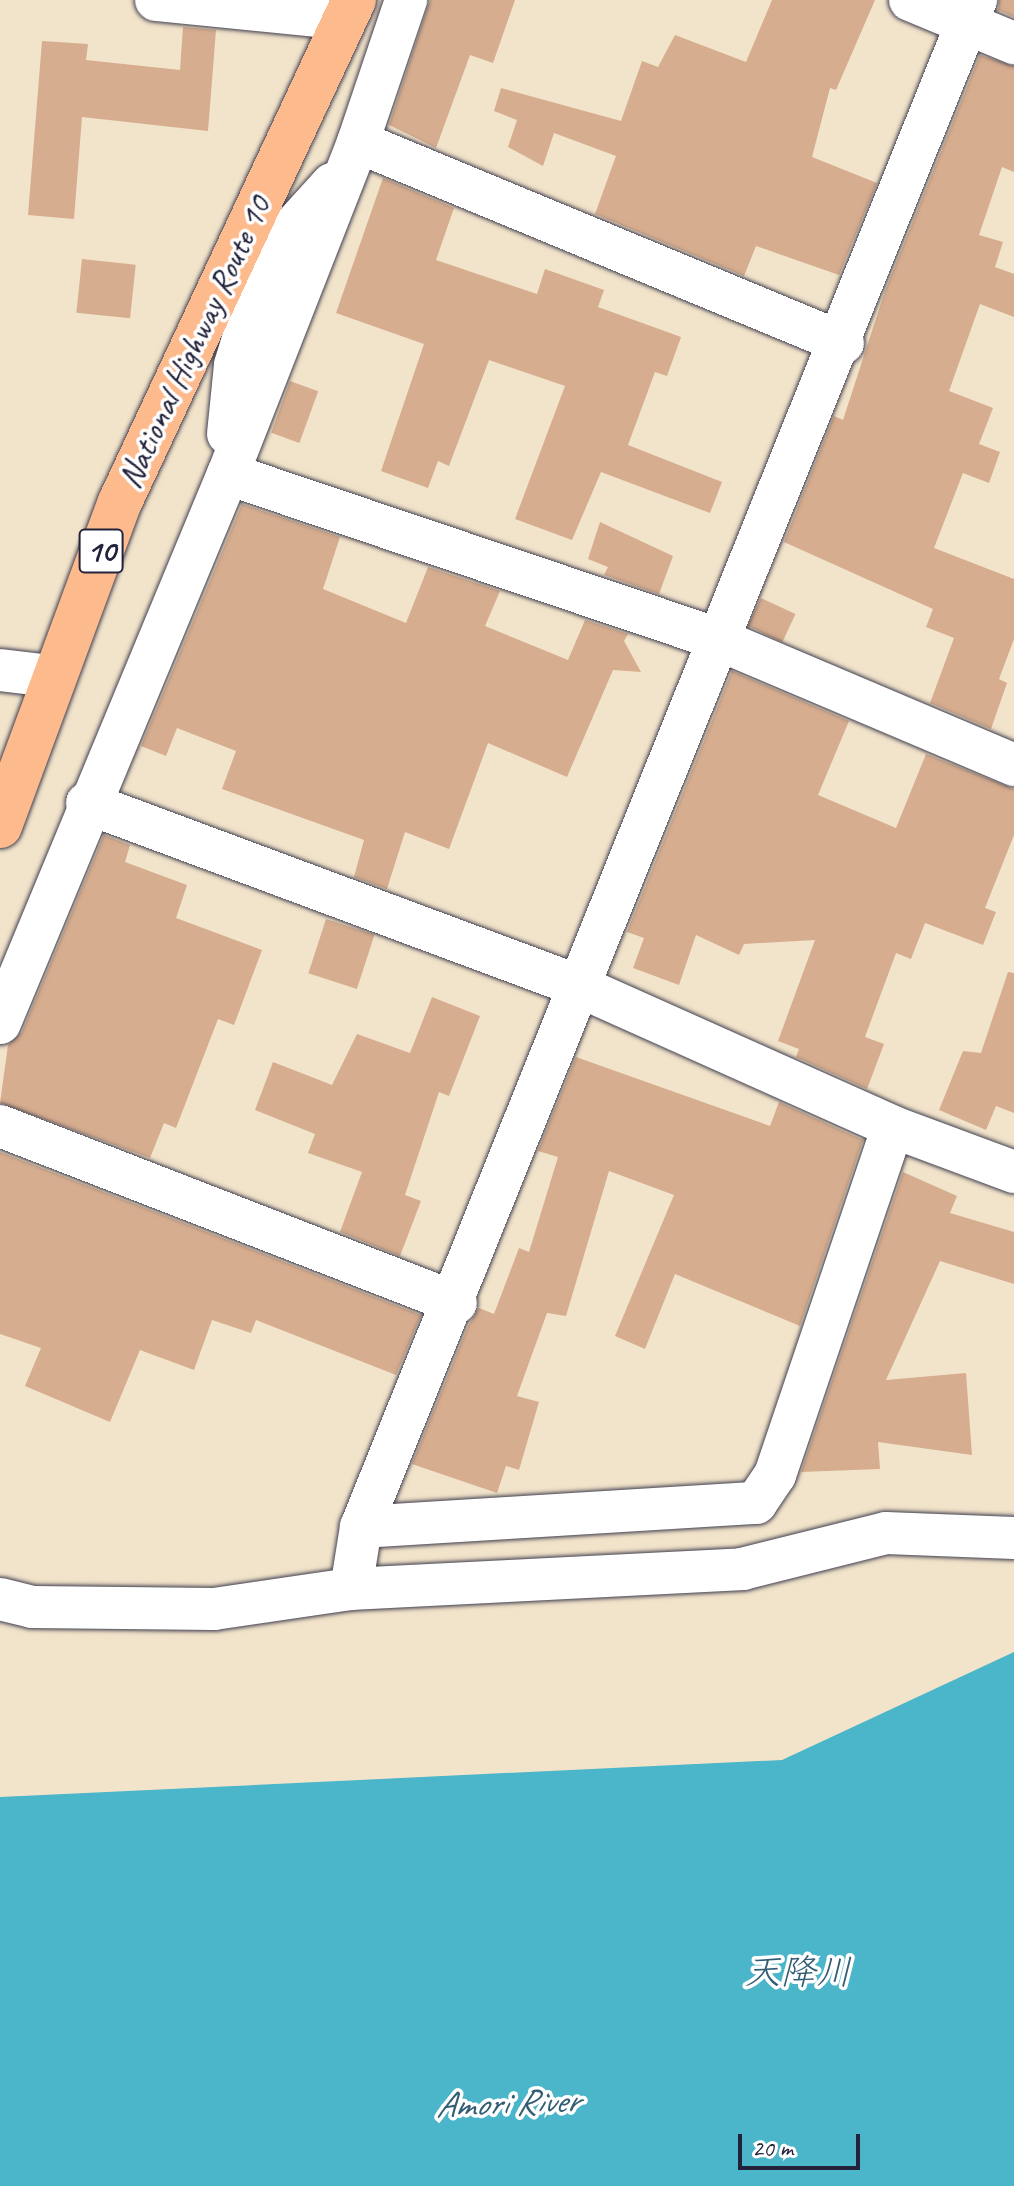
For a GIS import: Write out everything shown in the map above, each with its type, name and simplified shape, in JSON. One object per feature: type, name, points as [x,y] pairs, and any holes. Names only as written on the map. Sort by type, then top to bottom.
[{"type":"highway","name":"National Highway Route 10","points":[[0,826],[50,676],[237,292],[350,10]]},
{"type":"street","points":[[156,0],[350,10]]},
{"type":"street","points":[[0,1023],[87,803],[228,474],[358,142],[406,0]]},
{"type":"street","points":[[910,0],[972,11],[1014,43]]},
{"type":"street","points":[[351,1589],[361,1527],[456,1303],[576,985],[715,638],[843,343],[972,11]]},
{"type":"street","points":[[228,474],[237,292],[293,227],[358,142]]},
{"type":"street","points":[[358,142],[843,343]]},
{"type":"street","points":[[228,474],[715,638],[1014,765]]},
{"type":"street","points":[[0,670],[50,676]]},
{"type":"street","points":[[87,803],[576,985],[893,1127],[1014,1172]]},
{"type":"street","points":[[0,1126],[456,1303]]},
{"type":"street","points":[[361,1527],[756,1503],[775,1475],[893,1127]]},
{"type":"street","points":[[0,1599],[32,1607],[214,1609],[351,1589],[742,1569],[886,1533],[1014,1538]]},
{"type":"water","name":"天降川","points":[[1014,1652],[1014,2186],[0,2186],[0,1797],[782,1760]]},
{"type":"building","points":[[430,0],[515,0],[493,63],[470,55],[436,148],[389,125]]},
{"type":"building","points":[[772,0],[875,0],[836,90],[830,88],[812,157],[877,183],[839,275],[756,246],[744,276],[595,214],[616,156],[554,133],[543,166],[508,147],[517,120],[494,111],[501,88],[621,121],[642,61],[658,67],[675,35],[746,62]]},
{"type":"building","points":[[999,0],[1014,0],[1014,17],[998,10]]},
{"type":"building","points":[[183,27],[216,30],[208,131],[82,117],[74,219],[28,215],[42,41],[88,44],[86,60],[180,70]]},
{"type":"building","points":[[980,55],[1014,66],[1014,172],[1002,167],[979,235],[1003,242],[995,267],[1014,274],[1014,317],[980,304],[949,391],[993,408],[979,444],[1000,452],[989,483],[963,473],[934,548],[1014,579],[1014,639],[999,679],[1007,683],[991,729],[930,703],[954,638],[926,627],[933,609],[784,542],[834,416],[843,420],[885,291]]},
{"type":"building","points":[[383,178],[454,208],[436,260],[537,294],[545,269],[604,290],[598,307],[681,337],[667,376],[655,372],[628,445],[722,482],[710,513],[601,472],[572,540],[515,519],[565,386],[489,360],[449,466],[438,461],[428,488],[381,471],[424,344],[336,313]]},
{"type":"building","points":[[82,259],[136,265],[130,318],[76,313]]},
{"type":"building","points":[[290,381],[318,391],[299,443],[271,433]]},
{"type":"building","points":[[242,504],[340,537],[323,589],[406,623],[428,567],[500,591],[485,626],[568,660],[585,620],[628,634],[624,641],[641,672],[613,670],[567,777],[488,743],[449,849],[405,832],[387,889],[354,877],[364,840],[222,789],[236,751],[177,728],[166,756],[141,746]]},
{"type":"building","points":[[600,522],[673,556],[659,594],[604,575],[608,567],[588,559]]},
{"type":"building","points":[[761,598],[795,614],[782,642],[748,626]]},
{"type":"building","points":[[732,671],[849,721],[818,795],[896,828],[926,754],[1014,789],[1014,835],[985,908],[996,912],[983,945],[925,923],[911,959],[896,953],[865,1037],[884,1044],[867,1089],[796,1057],[799,1049],[778,1041],[815,940],[744,944],[739,955],[696,935],[679,985],[633,968],[644,938],[627,932]]},
{"type":"building","points":[[104,835],[130,845],[125,862],[187,885],[176,918],[262,950],[234,1025],[218,1019],[176,1128],[164,1123],[150,1158],[0,1103],[8,1045],[22,1032]]},
{"type":"building","points":[[326,919],[375,935],[357,989],[308,973]]},
{"type":"building","points":[[1008,972],[1014,973],[1014,1113],[996,1106],[986,1130],[939,1110],[963,1051],[981,1053]]},
{"type":"building","points":[[432,997],[480,1016],[449,1096],[439,1092],[405,1195],[421,1201],[400,1256],[340,1232],[362,1172],[308,1153],[315,1134],[255,1110],[273,1062],[332,1085],[357,1034],[410,1053]]},
{"type":"building","points":[[576,1057],[770,1126],[779,1102],[863,1140],[800,1326],[675,1274],[645,1349],[615,1336],[674,1195],[609,1171],[566,1316],[547,1313],[517,1396],[539,1402],[519,1470],[506,1466],[497,1493],[412,1464],[468,1326],[479,1308],[494,1314],[519,1248],[529,1252],[558,1157],[538,1151]]},
{"type":"building","points":[[0,1152],[421,1315],[396,1375],[256,1320],[251,1333],[212,1320],[194,1370],[140,1350],[110,1422],[25,1386],[41,1348],[0,1334]]},
{"type":"building","points":[[903,1172],[957,1196],[950,1213],[1014,1232],[1014,1284],[940,1261],[886,1380],[966,1373],[972,1455],[878,1442],[880,1469],[801,1472]]},
{"type":"water label","name":"Amori River","points":[[507,2103]]}]
